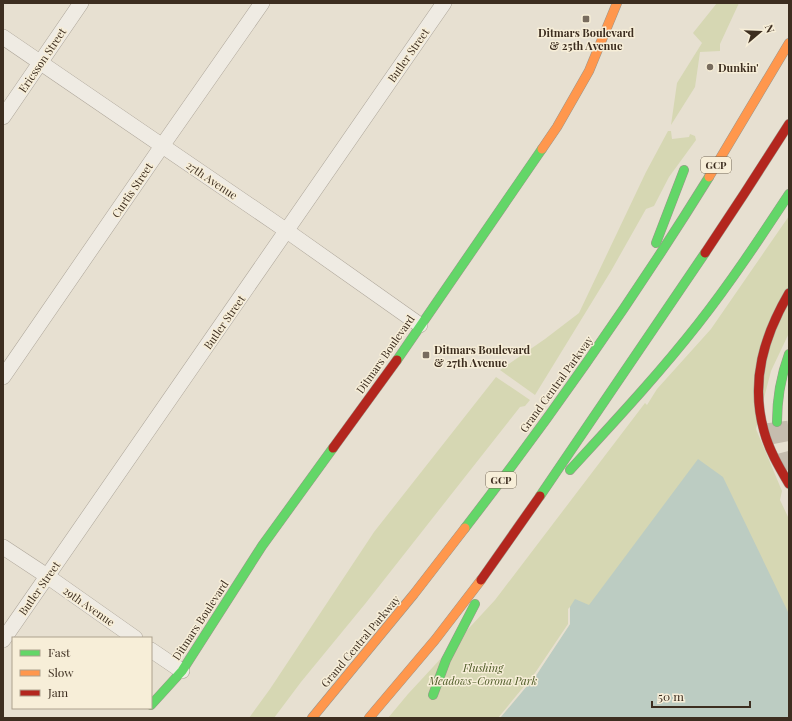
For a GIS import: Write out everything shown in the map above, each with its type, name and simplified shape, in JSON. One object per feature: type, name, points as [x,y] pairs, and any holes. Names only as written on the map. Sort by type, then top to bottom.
[{"type":"main road","name":"Ditmars Boulevard","points":[[152,704],[182,671],[262,546],[411,340],[557,127],[589,71],[617,3]]},
{"type":"main road","name":"Grand Central Parkway","points":[[312,718],[384,632],[473,518],[558,403],[640,286],[717,165],[789,43]]},
{"type":"main road","points":[[369,718],[443,629],[498,558],[673,300],[789,124]]},
{"type":"main road","points":[[640,286],[684,170]]},
{"type":"main road","points":[[527,516],[674,354],[744,263],[789,194]]},
{"type":"main road","points":[[789,293],[774,319],[764,348],[760,363],[759,391],[761,419],[764,432],[774,458],[789,484]]},
{"type":"main road","points":[[777,422],[778,395],[782,372],[789,354]]},
{"type":"main road","points":[[434,695],[443,668],[498,558]]},
{"type":"street","name":"Ericsson Street","points":[[3,117],[81,3]]},
{"type":"street","name":"Curtis Street","points":[[3,378],[262,3]]},
{"type":"street","name":"Butler Street","points":[[3,640],[444,3]]},
{"type":"street","name":"27th Avenue","points":[[3,37],[287,231],[420,325]]},
{"type":"street","name":"29th Avenue","points":[[3,546],[134,637]]},
{"type":"street","points":[[152,651],[182,671]]},
{"type":"green space","points":[[717,3],[739,3],[720,44],[720,51],[700,52],[695,87],[671,125],[677,83],[702,43],[693,33]]},
{"type":"green space","points":[[668,131],[671,131],[672,139],[689,137],[690,134],[695,136],[696,140],[669,177],[654,206],[646,209],[611,271],[535,395],[500,370],[579,313],[646,172]]},
{"type":"green space","name":"Flushing Meadows-Corona Park","points":[[789,216],[789,333],[771,371],[756,429],[782,491],[780,500],[789,519],[789,718],[388,718],[408,694],[495,600],[645,403],[647,405],[657,389],[711,329]]},
{"type":"green space","points":[[496,377],[530,400],[525,406],[520,407],[274,718],[249,718],[270,689],[374,532]]},
{"type":"shaded area","points":[[698,459],[723,477],[789,614],[789,718],[500,718],[537,674],[570,624],[570,607],[575,599],[589,605]]},
{"type":"pier","points":[[570,607],[570,624],[537,674],[500,718],[498,718],[535,673],[568,624],[568,609]]},
{"type":"tunnel","points":[[777,422],[781,447],[788,470]]},
{"type":"traffic: fast","points":[[397,360],[542,149]]},
{"type":"traffic: fast","points":[[656,243],[684,170]]},
{"type":"traffic: fast","points":[[465,528],[592,356],[709,177]]},
{"type":"traffic: fast","points":[[570,470],[652,380],[683,343],[734,276],[789,194]]},
{"type":"traffic: fast","points":[[540,496],[705,253]]},
{"type":"traffic: fast","points":[[777,422],[780,387],[789,354]]},
{"type":"traffic: fast","points":[[152,704],[182,671],[262,546],[333,448]]},
{"type":"traffic: fast","points":[[433,695],[446,660],[475,604]]},
{"type":"traffic: slow","points":[[542,149],[557,127],[589,71],[617,3]]},
{"type":"traffic: slow","points":[[709,177],[789,43]]},
{"type":"traffic: slow","points":[[312,718],[414,594],[465,528]]},
{"type":"traffic: slow","points":[[369,718],[435,640],[481,580]]},
{"type":"traffic: jam","points":[[705,253],[789,124]]},
{"type":"traffic: jam","points":[[789,293],[780,309],[766,342],[759,377],[758,394],[760,412],[766,438],[789,484]]},
{"type":"traffic: jam","points":[[333,448],[397,360]]},
{"type":"traffic: jam","points":[[481,580],[540,496]]},
{"type":"place","name":"Ditmars Boulevard & 25th Avenue","points":[[586,19]]},
{"type":"place","name":"Dunkin'","points":[[710,67]]},
{"type":"place","name":"Ditmars Boulevard & 27th Avenue","points":[[426,355]]}]
